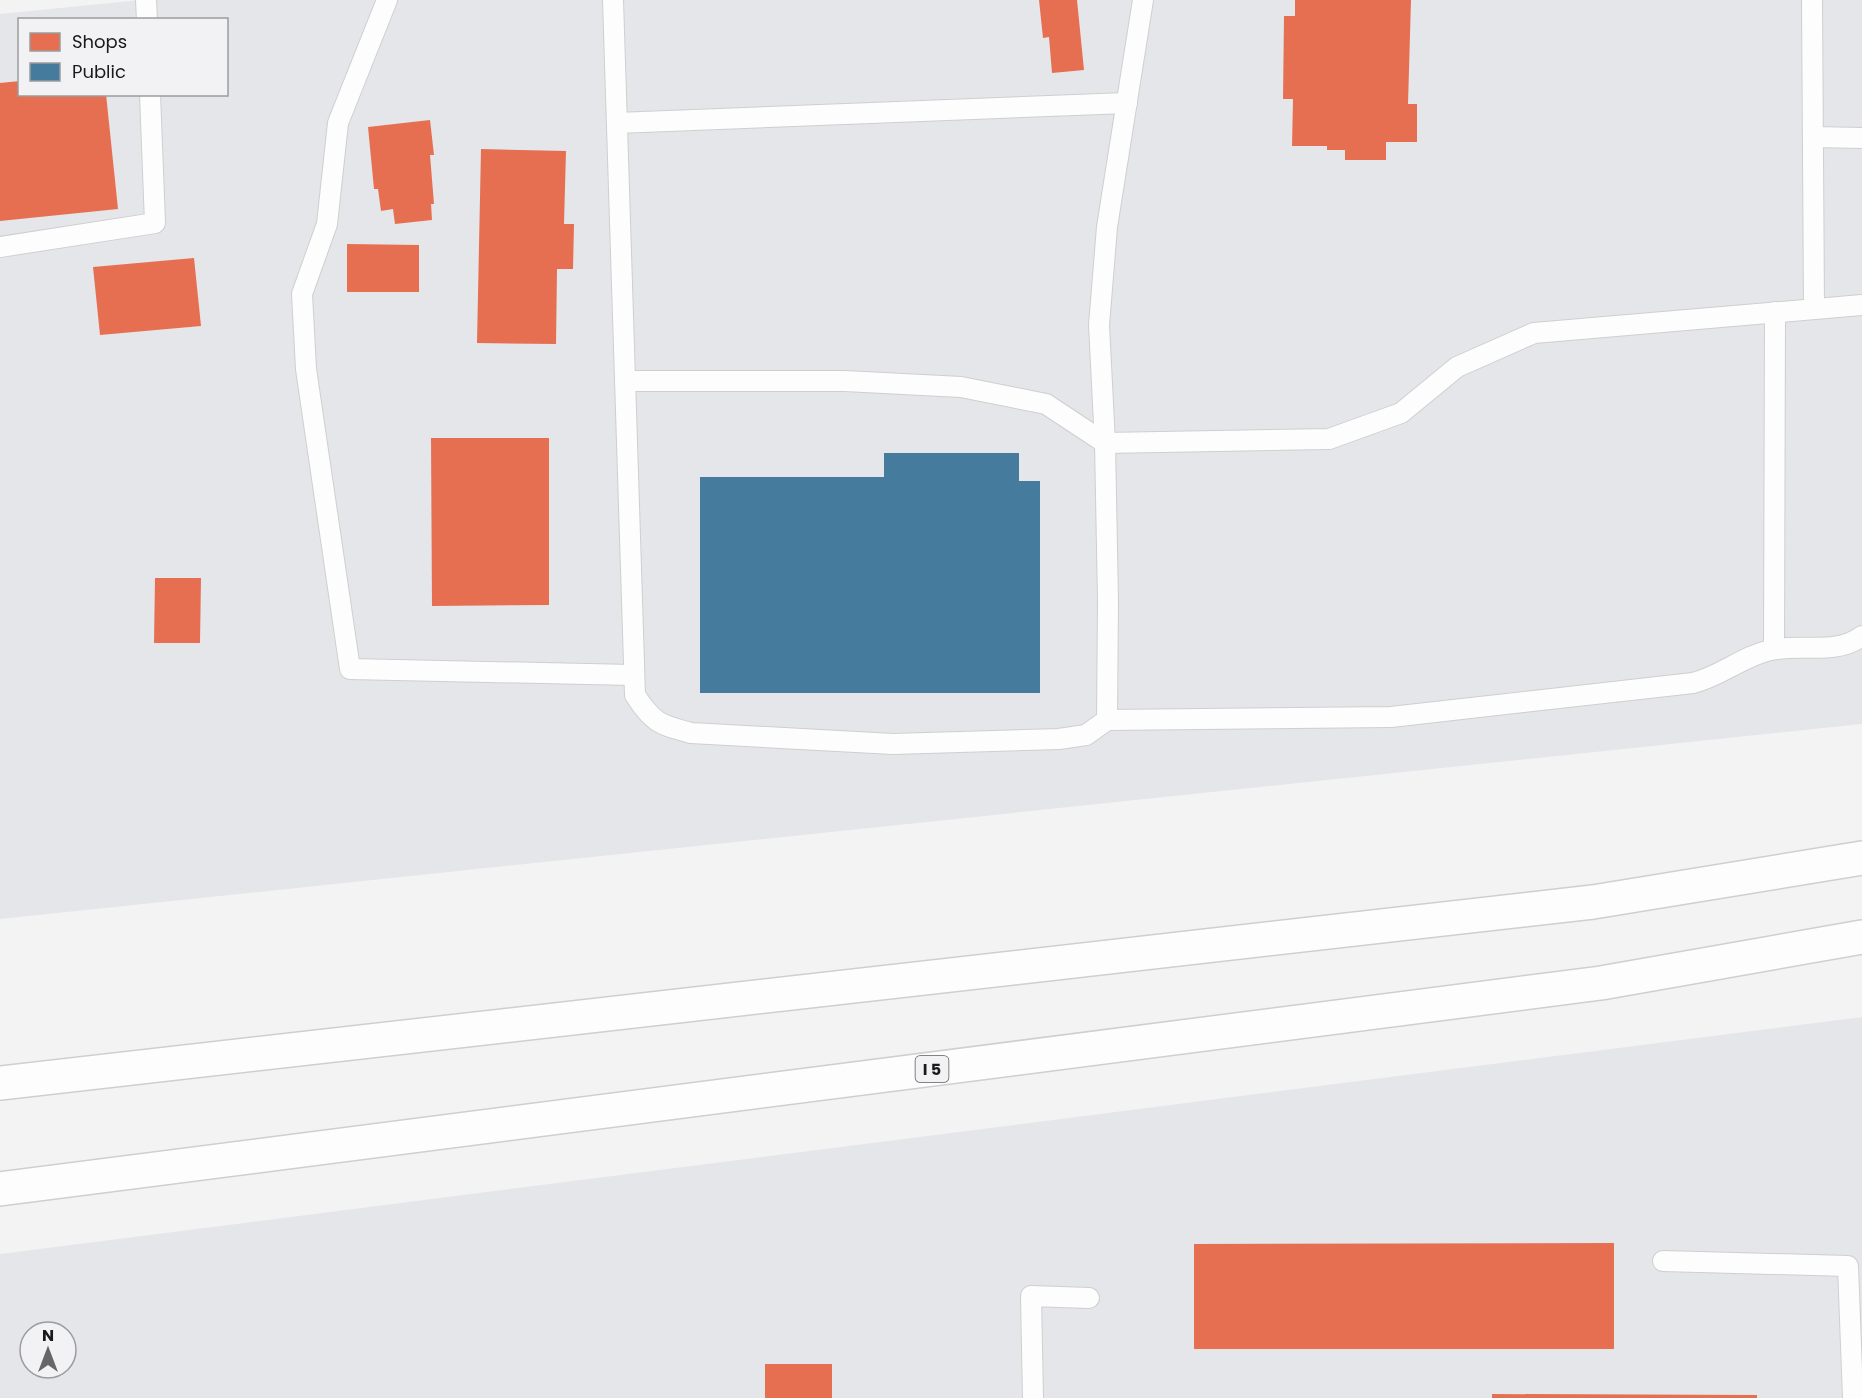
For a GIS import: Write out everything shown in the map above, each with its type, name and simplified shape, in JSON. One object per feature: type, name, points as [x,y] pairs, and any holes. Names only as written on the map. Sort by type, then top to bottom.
[{"type":"highway","points":[[0,1083],[1593,902],[1862,858]]},
{"type":"highway","name":"I 5","points":[[0,1189],[1600,982],[1862,937]]},
{"type":"lane","points":[[146,0],[147,18]]},
{"type":"lane","points":[[387,0],[338,123],[327,224],[302,294],[306,369],[350,669],[633,675]]},
{"type":"lane","points":[[613,0],[633,675],[635,695],[646,712],[662,726],[691,733],[893,744],[1059,739],[1086,735],[1107,720],[1391,717],[1693,683],[1710,679],[1757,653],[1774,649],[1843,647],[1862,636]]},
{"type":"lane","points":[[1107,720],[1108,601],[1105,442],[1099,325],[1107,227],[1143,0]]},
{"type":"lane","points":[[1812,0],[1814,309]]},
{"type":"lane","points":[[0,247],[155,223],[150,96]]},
{"type":"lane","points":[[617,123],[1127,103]]},
{"type":"lane","points":[[1813,137],[1862,138]]},
{"type":"lane","points":[[625,381],[845,381],[961,387],[1046,404],[1105,442],[1329,439],[1401,413],[1457,367],[1534,333],[1862,305]]},
{"type":"lane","points":[[1774,649],[1775,312]]},
{"type":"lane","points":[[1663,1261],[1848,1266],[1853,1398]]},
{"type":"lane","points":[[1033,1398],[1031,1296],[1089,1298]]},
{"type":"shaded area","points":[[141,0],[1862,0],[1862,724],[0,919],[0,14]]},
{"type":"shaded area","points":[[1862,1017],[1862,1398],[0,1398],[0,1254]]},
{"type":"building: Shops","points":[[1039,0],[1077,0],[1084,70],[1052,73],[1049,37],[1043,38]]},
{"type":"building: Shops","points":[[1295,0],[1411,0],[1408,104],[1417,104],[1417,142],[1386,142],[1386,160],[1345,160],[1345,150],[1327,150],[1327,146],[1292,146],[1293,99],[1283,99],[1284,16],[1295,16]]},
{"type":"building: Shops","points":[[18,81],[18,96],[106,96],[118,209],[0,221],[0,83]]},
{"type":"building: Shops","points":[[430,120],[434,155],[430,155],[434,204],[431,204],[432,220],[395,224],[393,209],[381,211],[378,189],[374,189],[368,127]]},
{"type":"building: Shops","points":[[481,149],[566,151],[564,224],[574,224],[573,269],[557,269],[556,344],[477,343]]},
{"type":"building: Shops","points":[[347,244],[419,245],[419,292],[347,292]]},
{"type":"building: Shops","points":[[194,258],[201,326],[100,335],[93,267]]},
{"type":"building: Shops","points":[[431,438],[549,438],[549,605],[432,606]]},
{"type":"building: Shops","points":[[155,578],[201,578],[200,643],[154,643]]},
{"type":"building: Shops","points":[[1614,1243],[1614,1349],[1194,1349],[1194,1244]]},
{"type":"building: Shops","points":[[765,1364],[832,1364],[832,1398],[765,1398]]},
{"type":"building: Shops","points":[[1492,1394],[1757,1395],[1757,1398],[1492,1398]]},
{"type":"building: Public","points":[[884,453],[1019,453],[1019,481],[1040,481],[1040,693],[700,693],[700,477],[884,477]]}]
